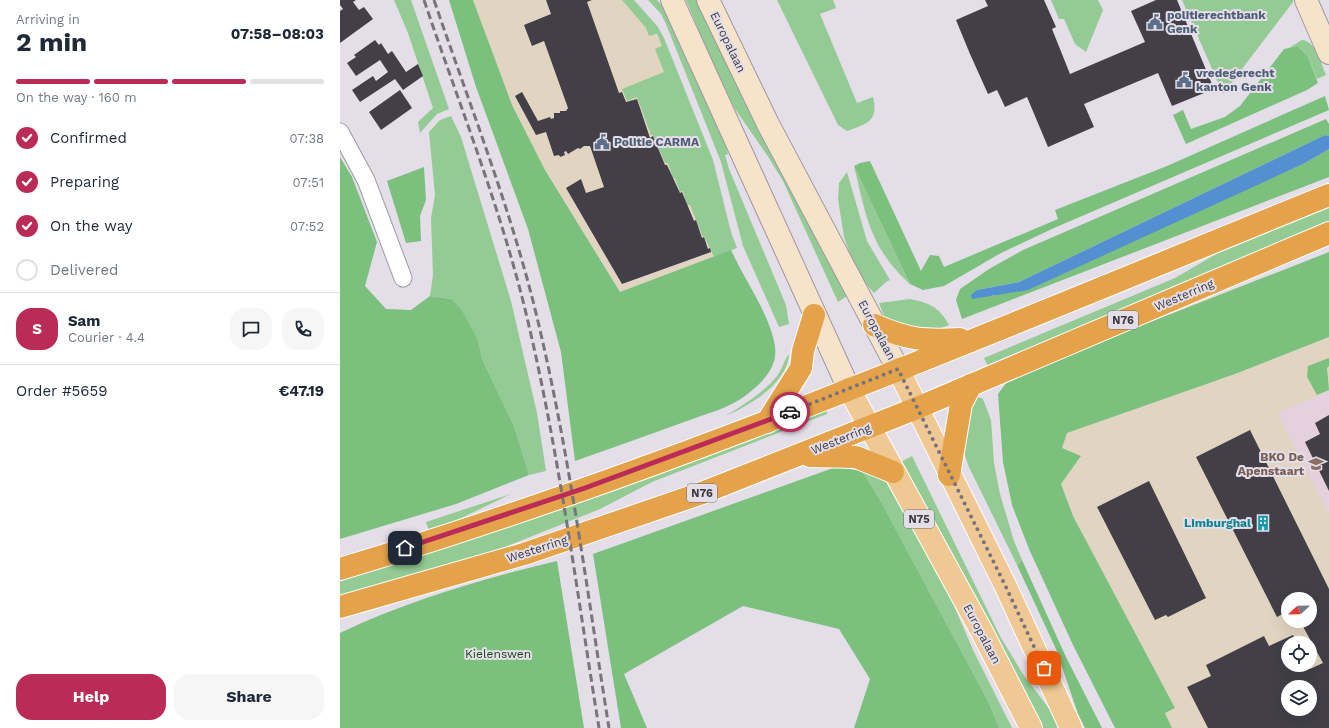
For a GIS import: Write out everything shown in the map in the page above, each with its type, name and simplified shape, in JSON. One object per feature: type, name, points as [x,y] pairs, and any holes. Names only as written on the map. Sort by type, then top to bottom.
[{"type":"highway","points":[[340,569],[506,515],[767,422],[1329,195]]},
{"type":"highway","name":"Westerring","points":[[340,607],[531,551],[702,493],[869,428],[1329,233]]},
{"type":"highway","points":[[767,422],[801,368],[803,351],[814,315]]},
{"type":"highway","points":[[874,324],[902,336],[919,340],[979,337]]},
{"type":"highway","points":[[949,475],[961,404],[971,385]]},
{"type":"highway","points":[[801,455],[822,457],[840,455],[856,457],[893,472]]},
{"type":"main road","name":"Europalaan","points":[[672,0],[814,315],[849,389],[893,472],[982,632],[1031,728]]},
{"type":"main road","name":"Europalaan","points":[[708,0],[768,124],[898,369],[949,475],[1005,585],[1071,728]]},
{"type":"main road","points":[[1306,0],[1329,53]]},
{"type":"main road","points":[[1323,0],[1329,14]]},
{"type":"street","points":[[340,132],[366,180],[402,278]]},
{"type":"shaded area","points":[[473,0],[628,0],[662,44],[688,109],[720,255],[620,292],[545,170],[512,105]]},
{"type":"shaded area","points":[[1329,337],[1329,728],[1172,728],[1165,713],[1175,708],[1073,516],[1061,484],[1081,457],[1062,448],[1067,433],[1235,374]]},
{"type":"shaded area","name":"BKO De Apenstaart","points":[[1329,390],[1329,514],[1278,414]]},
{"type":"green space","points":[[394,0],[411,0],[449,109],[437,114],[420,133],[418,122],[433,108],[408,33]]},
{"type":"green space","points":[[449,0],[473,0],[512,105],[545,170],[620,292],[731,250],[763,310],[775,347],[774,362],[771,369],[762,381],[745,396],[717,410],[575,461],[561,352],[528,229],[476,87]]},
{"type":"green space","points":[[622,0],[634,0],[658,27],[664,38],[713,160],[731,232],[737,248],[714,257],[704,236],[703,237],[690,205],[687,205],[683,191],[680,192],[668,163],[665,163],[653,135],[651,135],[637,97],[627,101],[622,89],[664,72],[655,49],[662,46],[657,34],[649,36],[646,28]]},
{"type":"green space","points":[[648,0],[657,0],[670,14],[723,135],[728,154],[725,155],[729,169],[786,305],[789,324],[779,327],[743,246],[721,162],[666,24],[661,14]]},
{"type":"green space","points":[[686,0],[698,0],[850,294],[838,302],[783,181],[735,109],[718,76]]},
{"type":"green space","points":[[777,0],[833,0],[836,8],[820,14],[857,103],[873,97],[873,116],[866,123],[847,131],[838,125]]},
{"type":"green space","points":[[1051,0],[1098,0],[1103,10],[1086,52],[1075,44],[1064,19],[1059,19]]},
{"type":"green space","points":[[1182,0],[1293,0],[1293,2],[1223,94]]},
{"type":"green space","points":[[1302,40],[1311,44],[1315,49],[1326,75],[1317,79],[1308,57],[1298,46],[1289,48]]},
{"type":"green space","points":[[1298,46],[1308,57],[1318,83],[1307,90],[1186,144],[1173,115],[1183,110],[1191,129],[1225,117],[1240,106],[1284,49]]},
{"type":"green space","points":[[1325,96],[1329,110],[1054,228],[1001,253],[944,286],[923,290],[910,284],[854,166],[870,161],[921,271],[930,255],[939,256],[944,267],[1058,219],[1055,210],[1167,166]]},
{"type":"green space","points":[[451,116],[461,137],[511,301],[537,413],[546,471],[529,475],[514,426],[483,361],[477,338],[451,299],[430,296],[433,275],[431,218],[435,195],[429,132],[440,120]]},
{"type":"green space","points":[[1326,119],[1329,124],[1329,136],[1325,135],[1019,282],[977,290],[993,296],[1305,163],[1329,149],[1329,177],[962,319],[956,300],[960,289],[989,269],[1023,250]]},
{"type":"green space","points":[[340,157],[352,177],[377,242],[365,286],[386,309],[411,310],[430,296],[451,299],[461,309],[477,338],[483,361],[514,426],[529,475],[456,504],[340,539]]},
{"type":"green space","points":[[854,166],[910,284],[897,271],[878,244],[866,216]]},
{"type":"green space","points":[[424,167],[426,200],[420,216],[421,241],[406,243],[387,181]]},
{"type":"green space","points":[[847,172],[867,241],[890,280],[874,293],[866,284],[851,257],[844,237],[838,199],[839,183]]},
{"type":"green space","points":[[1329,206],[1329,221],[988,366],[984,358],[1175,278],[1230,246]]},
{"type":"green space","points":[[1329,252],[1329,337],[1235,374],[1067,433],[1062,448],[1081,456],[1061,484],[1073,516],[1175,708],[1165,713],[1172,728],[1115,728],[1073,645],[1029,549],[1012,505],[1003,462],[998,394],[1006,383],[1028,370]]},
{"type":"green space","points":[[910,299],[923,302],[938,310],[949,325],[932,330],[908,327],[884,316],[879,303]]},
{"type":"green space","points":[[789,354],[787,365],[775,384],[756,400],[725,416],[766,388],[779,373],[785,359]]},
{"type":"green space","points":[[1329,358],[1329,366],[1327,368],[1329,390],[1317,395],[1307,377],[1308,366]]},
{"type":"green space","points":[[976,396],[983,399],[991,420],[994,463],[1000,494],[1014,541],[1022,560],[1017,565],[968,465],[964,452],[966,413]]},
{"type":"green space","points":[[826,409],[827,414],[652,482],[600,509],[495,551],[340,596],[340,578]]},
{"type":"green space","points":[[912,456],[1001,638],[1025,677],[1054,715],[1060,728],[1042,728],[1006,657],[899,463]]},
{"type":"green space","points":[[836,467],[862,471],[879,498],[989,703],[999,728],[854,728],[870,679],[839,629],[743,606],[624,674],[647,728],[621,728],[593,554]]},
{"type":"green space","points":[[862,471],[886,482],[946,587],[973,650],[1012,728],[999,728],[989,703],[879,498]]},
{"type":"green space","points":[[511,494],[449,524],[429,531],[426,522]]},
{"type":"green space","points":[[1022,560],[1066,657],[1102,728],[1085,728],[1078,714],[1056,649],[1017,565]]},
{"type":"green space","name":"Kielenswen","points":[[557,561],[584,728],[340,728],[340,633],[366,621],[447,591]]},
{"type":"water","points":[[1325,135],[1329,136],[1329,149],[1305,163],[1028,290],[972,299],[971,295],[977,290],[1019,282]]},
{"type":"building","points":[[340,0],[356,0],[353,2],[359,10],[364,7],[373,19],[340,43],[340,11],[343,9],[340,5]]},
{"type":"building","name":"Politie CARMA","points":[[546,0],[592,0],[587,2],[619,93],[622,92],[626,102],[637,99],[650,138],[653,136],[665,165],[667,165],[680,193],[682,192],[694,221],[696,220],[702,238],[704,237],[708,249],[710,248],[711,252],[622,284],[566,188],[581,179],[586,193],[604,187],[590,146],[584,146],[580,149],[578,148],[568,154],[566,151],[564,152],[565,155],[560,157],[559,155],[554,156],[546,132],[536,135],[515,96],[522,92],[538,121],[550,117],[551,119],[554,118],[554,113],[566,111],[568,108],[544,41],[532,46],[524,25],[551,14]]},
{"type":"building","points":[[985,0],[1044,0],[1056,27],[1052,29],[1070,74],[1145,42],[1131,11],[1156,0],[1177,0],[1214,89],[1172,106],[1158,73],[1084,104],[1094,127],[1048,147],[1027,97],[1005,107],[997,90],[988,94],[970,54],[956,20],[988,6]]},
{"type":"building","points":[[375,40],[379,45],[381,43],[388,54],[392,51],[406,72],[418,64],[423,76],[403,90],[395,79],[360,102],[352,90],[373,76],[376,81],[388,72],[380,60],[356,76],[347,63],[356,57],[354,55]]},
{"type":"building","points":[[400,90],[412,108],[381,130],[369,112]]},
{"type":"building","points":[[1329,415],[1329,491],[1305,442],[1320,434],[1315,423]]},
{"type":"building","name":"Limburghal","points":[[1250,430],[1329,589],[1329,728],[1208,728],[1187,687],[1211,676],[1206,665],[1264,636],[1269,646],[1281,640],[1281,672],[1317,672],[1317,666],[1323,663],[1317,652],[1317,636],[1308,636],[1304,628],[1317,628],[1317,592],[1281,592],[1281,615],[1277,617],[1196,457]]},
{"type":"building","points":[[1149,481],[1206,598],[1168,617],[1166,615],[1155,620],[1097,507]]},
{"type":"railway","points":[[424,0],[490,189],[514,266],[524,305],[557,463],[599,728]]},
{"type":"railway","points":[[434,0],[499,187],[523,263],[533,301],[566,460],[609,728]]},
{"type":"way so far","points":[[790,412],[898,369],[949,475],[1005,585],[1044,668]]},
{"type":"place","name":"politierechtbank Genk","points":[[1155,22]]},
{"type":"place","name":"vredegerecht kanton Genk","points":[[1184,80]]},
{"type":"place","name":"Politie CARMA","points":[[602,142]]},
{"type":"place","name":"BKO De Apenstaart","points":[[1316,464]]},
{"type":"place","name":"Limburghal","points":[[1263,523]]},
{"type":"route","points":[[405,548],[585,488],[767,422],[790,412]]}]
